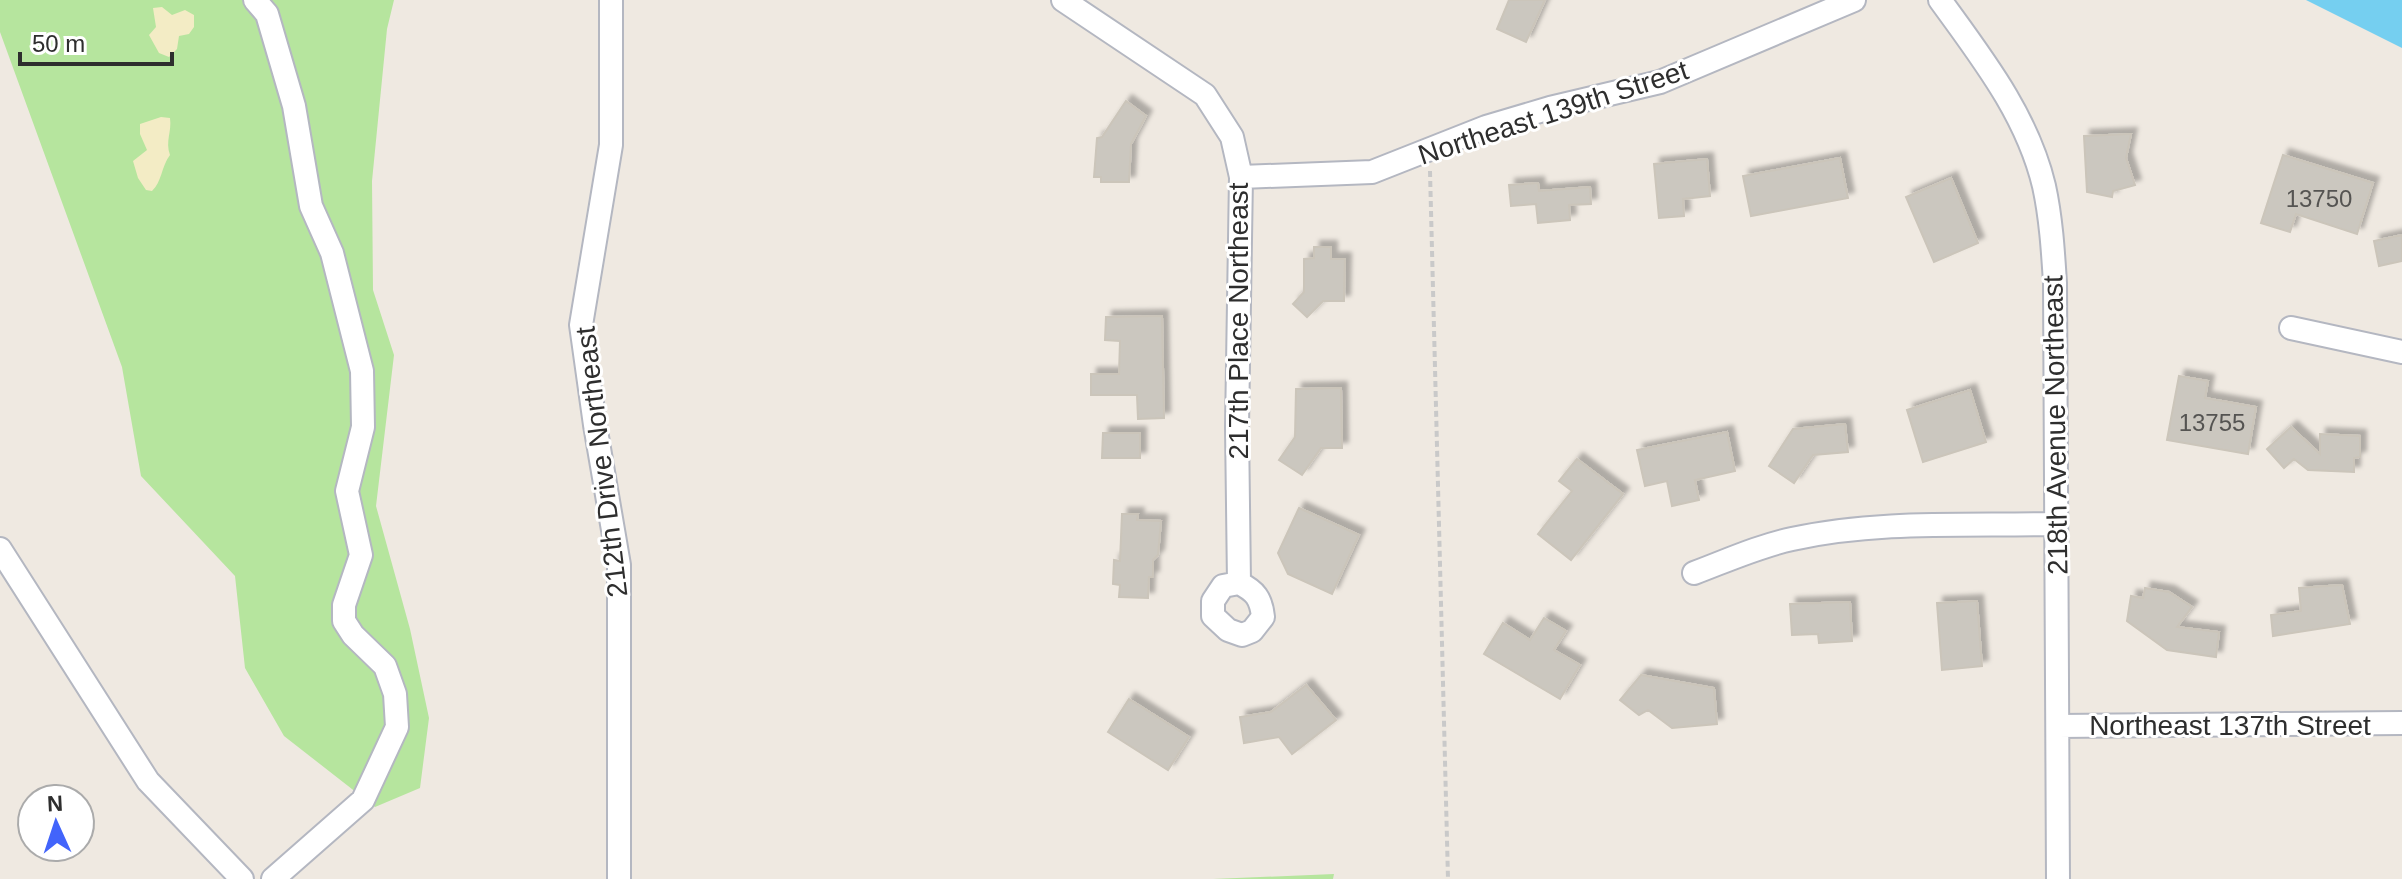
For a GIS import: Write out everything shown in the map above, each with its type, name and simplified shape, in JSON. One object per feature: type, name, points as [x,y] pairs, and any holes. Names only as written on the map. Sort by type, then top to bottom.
[{"type":"street","points":[[255,0],[267,14],[294,106],[311,206],[332,253],[362,371],[363,427],[347,491],[361,555],[344,605],[344,621],[353,635],[385,666],[395,694],[397,727],[363,800],[273,879]]},
{"type":"street","name":"212th Drive Northeast","points":[[611,0],[611,145],[581,325],[619,565],[619,879]]},
{"type":"street","name":"217th Place Northeast","points":[[1063,0],[1205,95],[1232,137],[1241,177],[1237,427],[1239,583]]},
{"type":"street","name":"Northeast 139th Street","points":[[1241,177],[1372,172],[1486,127],[1660,82],[1854,0]]},
{"type":"street","name":"218th Avenue Northeast","points":[[1940,0],[1994,75],[2018,117],[2044,186],[2051,230],[2055,283],[2058,879]]},
{"type":"street","points":[[2291,328],[2402,352]]},
{"type":"street","points":[[1694,573],[1789,540],[1834,531],[1883,527],[2056,524]]},
{"type":"street","points":[[0,549],[148,781],[242,879]]},
{"type":"street","name":"Northeast 137th Street","points":[[2058,726],[2402,723]]},
{"type":"path","points":[[1429,149],[1448,879]]},
{"type":"green space","points":[[0,0],[394,0],[387,29],[372,181],[373,290],[394,355],[376,506],[410,629],[429,718],[420,788],[375,807],[284,736],[245,668],[235,576],[141,476],[122,367],[0,32]]},
{"type":"green space","points":[[1334,874],[1333,879],[1213,879]]},
{"type":"sand","points":[[162,7],[172,15],[185,10],[194,15],[194,27],[189,34],[179,36],[177,49],[169,57],[159,53],[149,35],[156,27],[153,8]]},
{"type":"sand","points":[[161,117],[170,118],[170,155],[152,191],[146,190],[138,178],[133,161],[147,150],[140,134],[140,124]]},
{"type":"water","points":[[2306,0],[2402,0],[2402,48]]},
{"type":"building","points":[[1509,0],[1545,0],[1526,42],[1497,29]]},
{"type":"building","points":[[1126,101],[1146,116],[1131,144],[1129,182],[1101,182],[1101,177],[1094,177],[1097,138],[1102,137]]},
{"type":"building","points":[[2131,134],[2126,158],[2135,185],[2113,191],[2112,197],[2087,192],[2084,136]]},
{"type":"building","points":[[2283,155],[2373,183],[2357,234],[2296,214],[2290,232],[2261,223]]},
{"type":"building","points":[[1840,158],[1848,198],[1751,216],[1743,176]]},
{"type":"building","points":[[1707,159],[1710,196],[1683,199],[1684,216],[1659,218],[1654,164]]},
{"type":"building","points":[[1951,178],[1978,243],[1934,262],[1906,197]]},
{"type":"building","points":[[1538,183],[1539,191],[1590,187],[1591,204],[1569,205],[1570,220],[1538,223],[1536,204],[1511,206],[1509,185]]},
{"type":"building","points":[[2402,235],[2402,261],[2379,266],[2374,241]]},
{"type":"building","points":[[1314,247],[1331,247],[1331,259],[1345,259],[1344,301],[1323,301],[1307,317],[1293,304],[1304,292],[1304,259],[1314,258]]},
{"type":"building","points":[[1162,316],[1164,418],[1138,419],[1137,395],[1091,395],[1091,374],[1119,374],[1120,341],[1105,340],[1106,317]]},
{"type":"building","points":[[2179,376],[2208,381],[2205,398],[2256,407],[2248,454],[2167,440]]},
{"type":"building","points":[[1341,388],[1342,448],[1321,448],[1302,475],[1279,460],[1295,437],[1296,389]]},
{"type":"building","points":[[1970,390],[1986,442],[1923,462],[1907,410]]},
{"type":"building","points":[[1845,424],[1848,452],[1813,455],[1794,483],[1769,466],[1793,429]]},
{"type":"building","points":[[2291,427],[2320,454],[2320,434],[2360,436],[2360,457],[2354,458],[2354,472],[2308,470],[2294,459],[2284,468],[2267,449]]},
{"type":"building","points":[[1727,432],[1735,471],[1695,480],[1699,500],[1672,506],[1667,481],[1645,486],[1637,450]]},
{"type":"building","points":[[1103,433],[1140,433],[1140,458],[1102,458]]},
{"type":"building","points":[[1577,459],[1623,494],[1571,560],[1538,534],[1572,491],[1559,481]]},
{"type":"building","points":[[1299,508],[1359,535],[1332,594],[1288,574],[1278,553]]},
{"type":"building","points":[[1122,514],[1138,514],[1137,520],[1161,521],[1158,555],[1153,560],[1153,577],[1149,577],[1148,598],[1119,597],[1120,585],[1113,584],[1114,560],[1120,561]]},
{"type":"building","points":[[2342,585],[2350,624],[2273,636],[2271,615],[2301,611],[2299,588]]},
{"type":"building","points":[[2145,588],[2169,592],[2192,607],[2177,627],[2219,632],[2216,657],[2167,650],[2127,621],[2131,596],[2143,598]]},
{"type":"building","points":[[1977,601],[1982,666],[1942,670],[1937,603]]},
{"type":"building","points":[[1850,602],[1852,641],[1819,643],[1818,634],[1792,635],[1790,604]]},
{"type":"building","points":[[1544,618],[1566,631],[1554,650],[1580,665],[1560,699],[1484,654],[1503,623],[1530,640]]},
{"type":"building","points":[[1641,675],[1714,688],[1717,724],[1672,728],[1648,710],[1639,715],[1620,700]]},
{"type":"building","points":[[1306,685],[1336,720],[1292,754],[1279,737],[1244,743],[1240,717],[1271,712]]},
{"type":"building","points":[[1129,699],[1189,737],[1168,770],[1108,732]]}]
